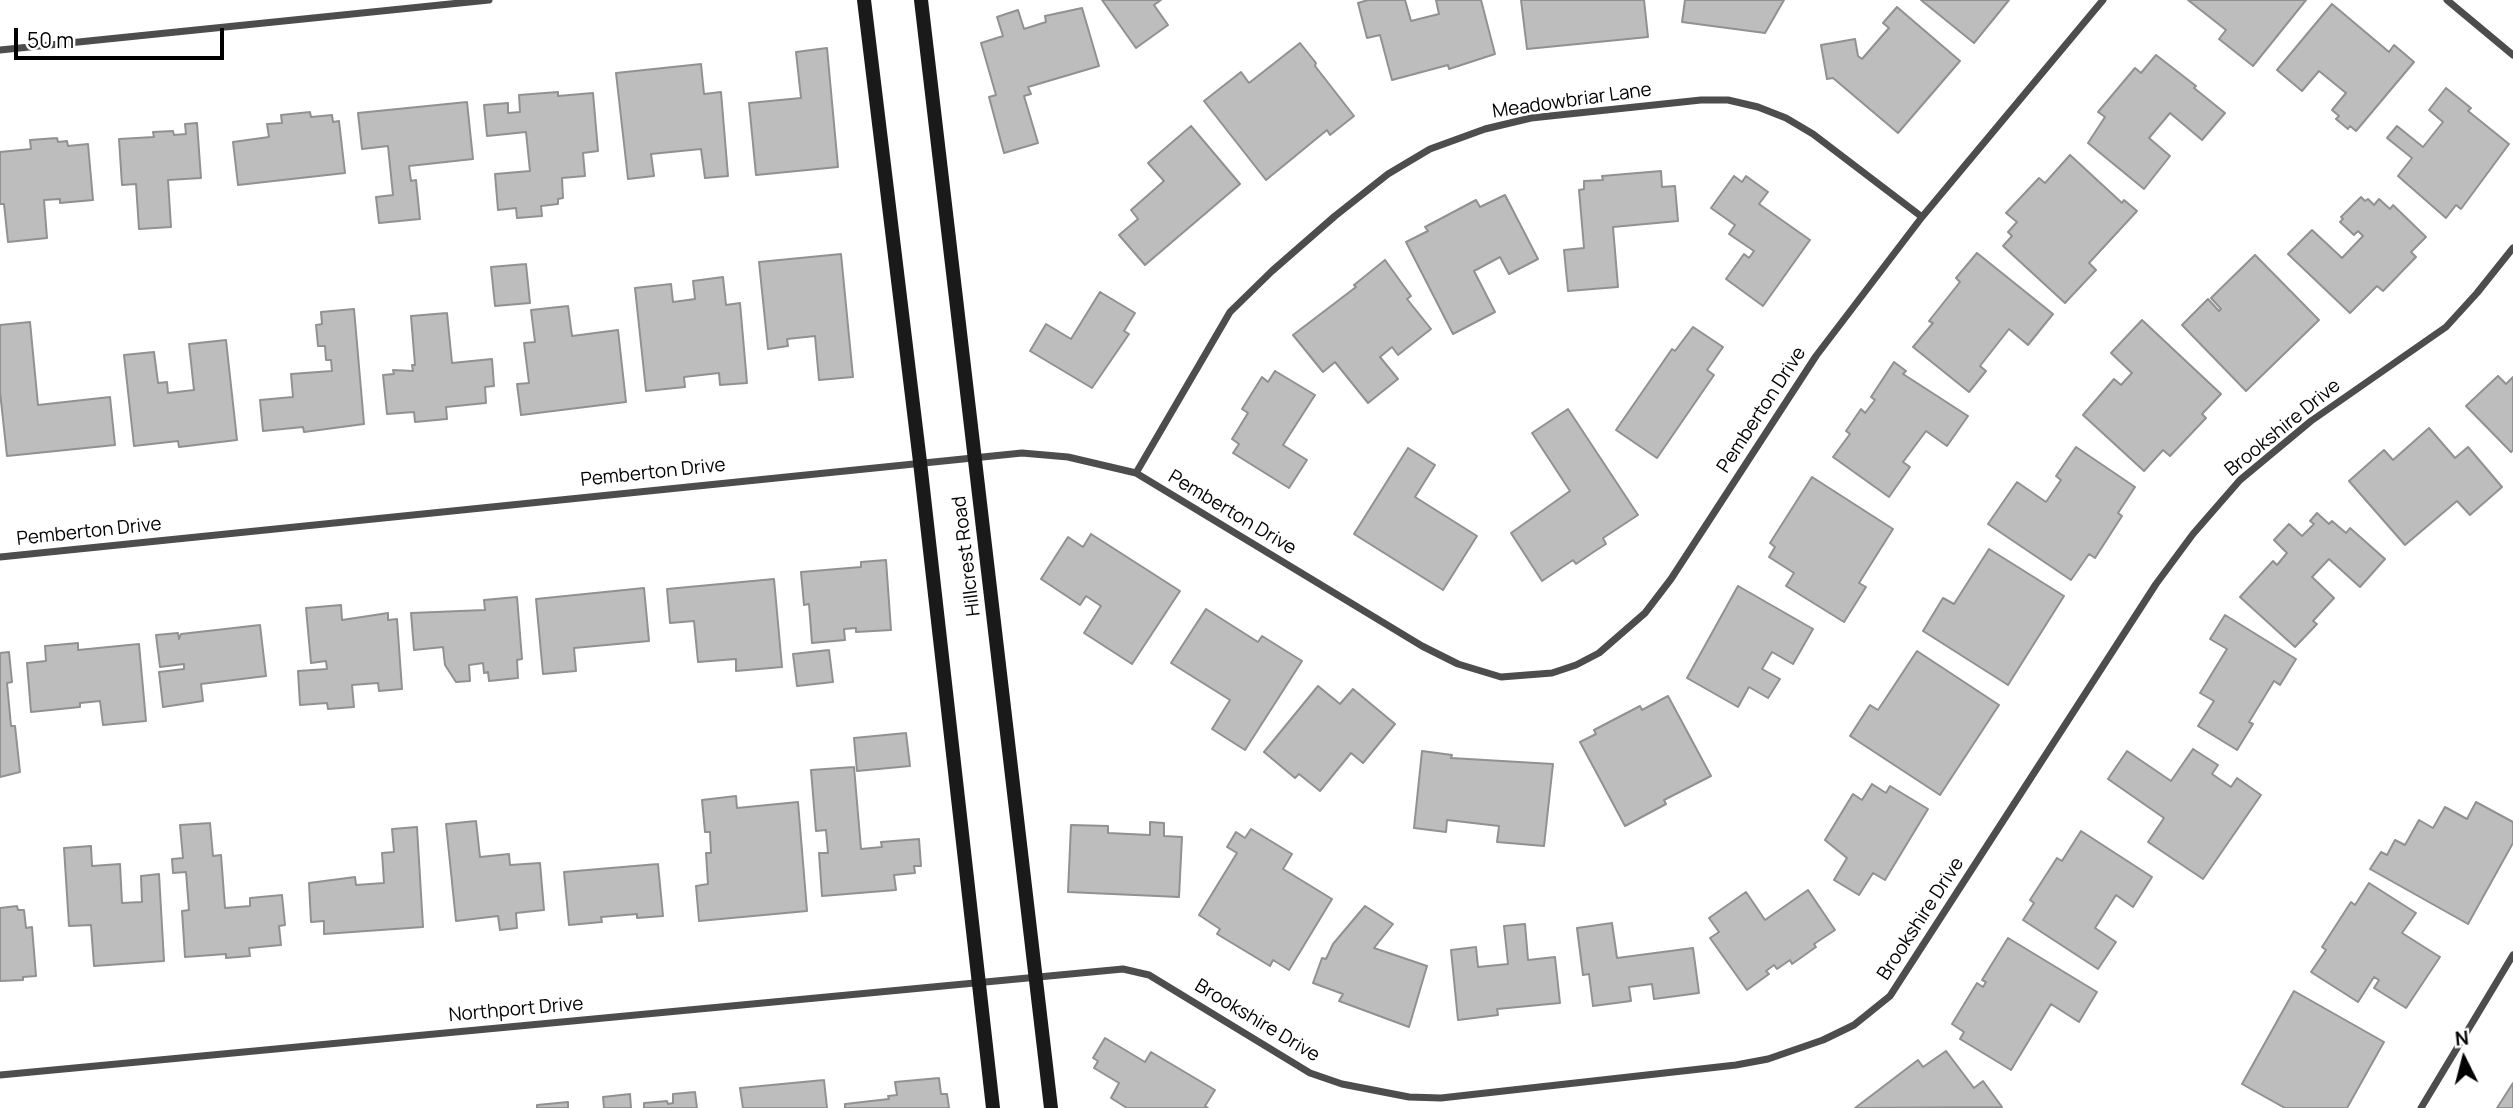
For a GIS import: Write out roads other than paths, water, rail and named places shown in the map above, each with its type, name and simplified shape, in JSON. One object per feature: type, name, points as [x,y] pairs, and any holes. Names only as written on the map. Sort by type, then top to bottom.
[{"type":"main road","name":"Hillcrest Road","points":[[864,0],[920,462],[993,1108]]},
{"type":"main road","name":"Hillcrest Road","points":[[921,0],[1051,1108]]},
{"type":"street","points":[[0,50],[489,0]]},
{"type":"street","name":"Pemberton Drive","points":[[0,557],[1021,453],[1068,457],[1136,473],[1422,646],[1458,664],[1501,677],[1552,673],[1599,653],[1622,636],[1645,613],[1671,579],[1816,356],[1922,217],[2103,0]]},
{"type":"street","points":[[2447,0],[2513,55]]},
{"type":"street","name":"Meadowbriar Lane","points":[[1136,473],[1230,312],[1335,216],[1388,174],[1430,149],[1485,129],[1531,118],[1701,100],[1728,100],[1768,111],[1813,134],[1922,217]]},
{"type":"street","name":"Brookshire Drive","points":[[1036,976],[1123,969],[1149,975],[1310,1073],[1342,1084],[1409,1097],[1441,1098],[1737,1065],[1779,1055],[1823,1040],[1854,1025],[1891,996],[2156,584],[2193,534],[2240,480],[2311,421],[2445,327],[2513,248]]},
{"type":"street","points":[[2421,1108],[2513,955]]},
{"type":"street","name":"Northport Drive","points":[[0,1075],[1036,976]]}]
